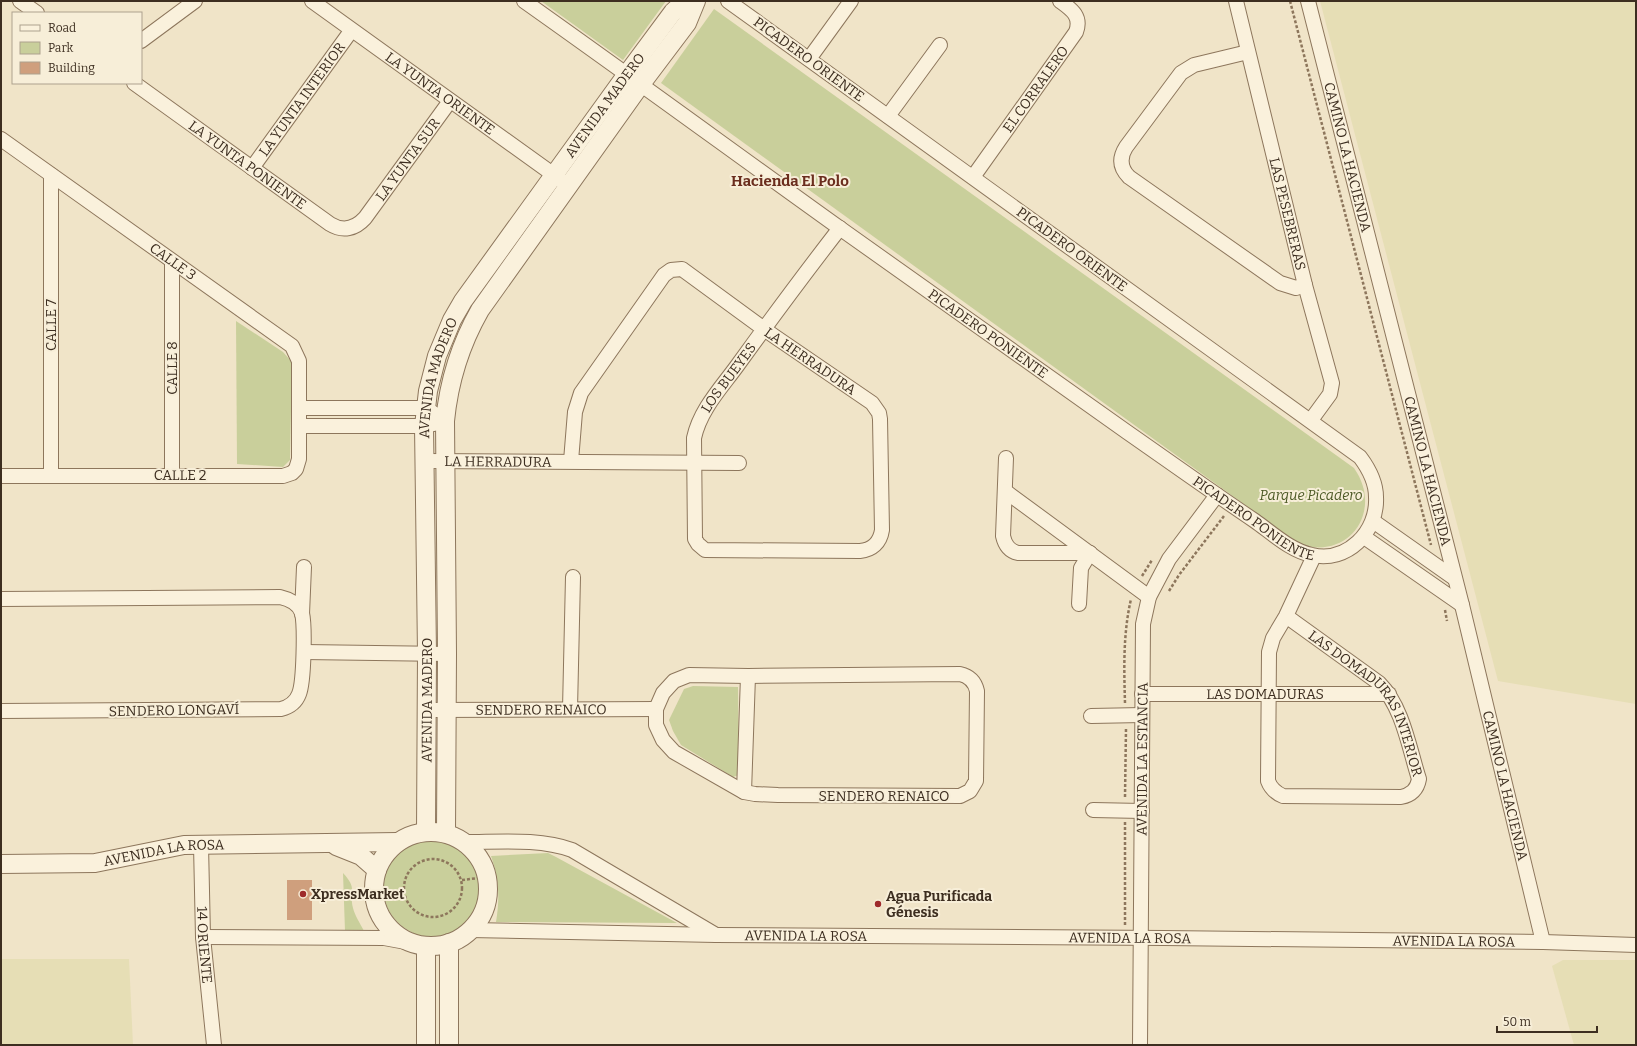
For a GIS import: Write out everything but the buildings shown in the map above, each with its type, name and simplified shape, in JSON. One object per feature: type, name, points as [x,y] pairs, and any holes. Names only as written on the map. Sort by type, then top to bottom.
[{"type":"street","points":[[20,1],[36,12]]},
{"type":"street","points":[[142,40],[195,1]]},
{"type":"street","name":"LA YUNTA ORIENTE","points":[[312,1],[351,31],[570,186]]},
{"type":"street","name":"PICADERO PONIENTE","points":[[524,1],[840,228],[1217,495],[1298,550],[1314,556],[1323,557],[1341,553],[1350,549],[1364,537]]},
{"type":"street","name":"AVENIDA MADERO","points":[[446,833],[447,654],[445,421],[447,401],[454,369],[471,327],[480,310],[570,186],[673,12],[685,1]]},
{"type":"street","name":"AVENIDA MADERO","points":[[426,832],[427,653],[424,426],[432,373],[437,356],[456,313],[475,283],[554,175],[634,79],[687,23],[696,1]]},
{"type":"street","name":"PICADERO ORIENTE","points":[[728,1],[1311,420],[1360,457],[1371,474],[1376,494],[1373,521],[1364,537]]},
{"type":"street","points":[[809,59],[851,1]]},
{"type":"street","name":"EL CORRALERO","points":[[973,177],[1076,32],[1078,24],[1076,15],[1060,1]]},
{"type":"street","name":"LAS PESEBRERAS","points":[[1236,1],[1305,285],[1332,383],[1330,394],[1311,420]]},
{"type":"street","name":"CAMINO LA HACIENDA","points":[[1308,1],[1462,605],[1543,942]]},
{"type":"street","name":"LA YUNTA INTERIOR","points":[[252,168],[351,31]]},
{"type":"street","points":[[888,116],[940,45]]},
{"type":"street","points":[[1248,52],[1194,65],[1181,73],[1123,152],[1121,164],[1129,177],[1280,283],[1296,288],[1305,285]]},
{"type":"street","name":"LA YUNTA PONIENTE","points":[[135,84],[335,227],[350,229],[356,227],[365,218]]},
{"type":"street","name":"LA YUNTA SUR","points":[[365,218],[450,101]]},
{"type":"street","name":"CALLE 3","points":[[1,138],[172,262],[292,346],[299,361],[300,408]]},
{"type":"street","name":"CALLE 7","points":[[51,175],[51,476]]},
{"type":"street","name":"LOS BUEYES","points":[[705,550],[695,539],[694,438],[702,415],[840,228]]},
{"type":"street","name":"CALLE 8","points":[[172,262],[172,475]]},
{"type":"street","name":"LA HERRADURA","points":[[571,461],[575,412],[581,393],[667,272],[676,268],[682,269],[764,329],[872,403],[876,408],[880,419],[882,535],[872,548],[860,551],[705,550]]},
{"type":"street","points":[[300,408],[426,408],[445,421]]},
{"type":"street","name":"CALLE 2","points":[[1,476],[287,475],[296,469],[298,464],[301,426],[300,408]]},
{"type":"street","points":[[301,426],[424,426],[445,421]]},
{"type":"street","points":[[1006,458],[1004,536],[1006,545],[1009,549],[1018,553],[1090,553]]},
{"type":"street","name":"LA HERRADURA","points":[[425,461],[739,462]]},
{"type":"street","points":[[1005,491],[1149,597]]},
{"type":"street","name":"AVENIDA LA ESTANCIA","points":[[1140,1045],[1143,624],[1149,597],[1169,559],[1217,495]]},
{"type":"street","points":[[1373,521],[1454,578]]},
{"type":"street","points":[[1364,537],[1462,605]]},
{"type":"street","points":[[1079,604],[1081,568],[1090,553]]},
{"type":"street","name":"LAS DOMADURAS INTERIOR","points":[[1286,616],[1379,683],[1389,694],[1397,707],[1419,779],[1414,791],[1410,794],[1401,797],[1283,796],[1275,792],[1268,781],[1268,652],[1273,638],[1286,616],[1314,556]]},
{"type":"street","name":"SENDERO LONGAVÍ","points":[[1,712],[281,709],[292,704],[299,694],[304,652],[302,614],[304,567]]},
{"type":"street","points":[[570,709],[573,577]]},
{"type":"street","points":[[1,599],[280,597],[293,602],[302,614]]},
{"type":"street","points":[[304,652],[447,654]]},
{"type":"street","name":"SENDERO RENAICO","points":[[689,675],[964,675],[971,679],[977,691],[976,781],[970,790],[960,796],[778,795],[744,792],[674,752],[668,747],[659,733],[656,721],[656,709],[668,687],[681,677],[689,675]]},
{"type":"street","points":[[744,792],[748,676]]},
{"type":"street","name":"LAS DOMADURAS","points":[[1142,694],[1389,694]]},
{"type":"street","name":"SENDERO RENAICO","points":[[426,710],[656,709]]},
{"type":"street","points":[[1091,716],[1142,715]]},
{"type":"street","points":[[1093,810],[1142,810]]},
{"type":"street","points":[[203,937],[384,938],[419,944],[436,946],[449,943],[462,937],[480,919],[486,903],[488,886],[481,861],[471,848],[464,842],[446,833],[426,832],[414,834],[398,842],[385,855],[377,870],[374,881],[375,901],[381,916],[391,930],[404,939],[419,944]]},
{"type":"street","name":"AVENIDA LA ROSA","points":[[1,864],[95,864],[167,848],[201,845],[398,842]]},
{"type":"street","points":[[464,842],[538,842],[551,843],[572,850],[716,935]]},
{"type":"street","name":"AVENIDA LA ROSA","points":[[327,843],[361,856],[371,863],[377,870]]},
{"type":"street","name":"14 ORIENTE","points":[[201,845],[203,937],[214,1045]]},
{"type":"street","name":"AVENIDA LA ROSA","points":[[470,930],[716,935],[1543,942],[1636,945]]},
{"type":"street","points":[[449,943],[449,1045]]},
{"type":"street","points":[[419,944],[426,1045]]},
{"type":"path","points":[[1290,1],[1428,536],[1433,563]]},
{"type":"path","points":[[1441,590],[1448,622]]},
{"type":"path","points":[[425,859],[439,859],[450,863],[458,871],[462,880],[462,890],[457,904],[448,913],[436,917],[425,916],[414,910],[407,902],[404,892],[405,879],[409,870],[413,866],[425,859]]},
{"type":"path","points":[[462,880],[487,878]]},
{"type":"path","points":[[375,901],[404,892]]},
{"type":"shaded area","points":[[1320,1],[1636,1],[1636,704],[1498,681]]},
{"type":"shaded area","points":[[1,959],[129,959],[133,1045],[1,1045]]},
{"type":"shaded area","points":[[1563,960],[1636,960],[1636,1045],[1574,1045],[1552,966]]},
{"type":"green space","points":[[541,1],[666,1],[623,60]]},
{"type":"green space","name":"Parque Picadero","points":[[714,9],[1354,468],[1362,484],[1365,500],[1363,515],[1356,528],[1346,539],[1333,545],[1317,547],[1299,544],[661,83]]},
{"type":"green space","points":[[236,321],[283,352],[292,362],[290,460],[283,467],[237,464]]},
{"type":"green space","points":[[693,686],[738,687],[739,775],[733,777],[681,745],[673,731],[669,720],[684,689]]},
{"type":"green space","points":[[433,837],[443,838],[461,845],[475,859],[482,877],[482,897],[475,915],[461,929],[443,936],[433,937],[423,936],[405,929],[391,915],[384,897],[383,887],[384,877],[391,859],[405,845],[423,838]]},
{"type":"green space","points":[[548,853],[677,923],[496,922],[498,889],[496,873],[491,856]]},
{"type":"green space","points":[[343,873],[348,878],[352,887],[353,908],[364,931],[345,931]]},
{"type":"place","name":"XpressMarket","points":[[303,894]]},
{"type":"place","name":"Agua Purificada Génesis","points":[[878,904]]},
{"type":"district","name":"Hacienda El Polo","points":[[790,181]]}]
